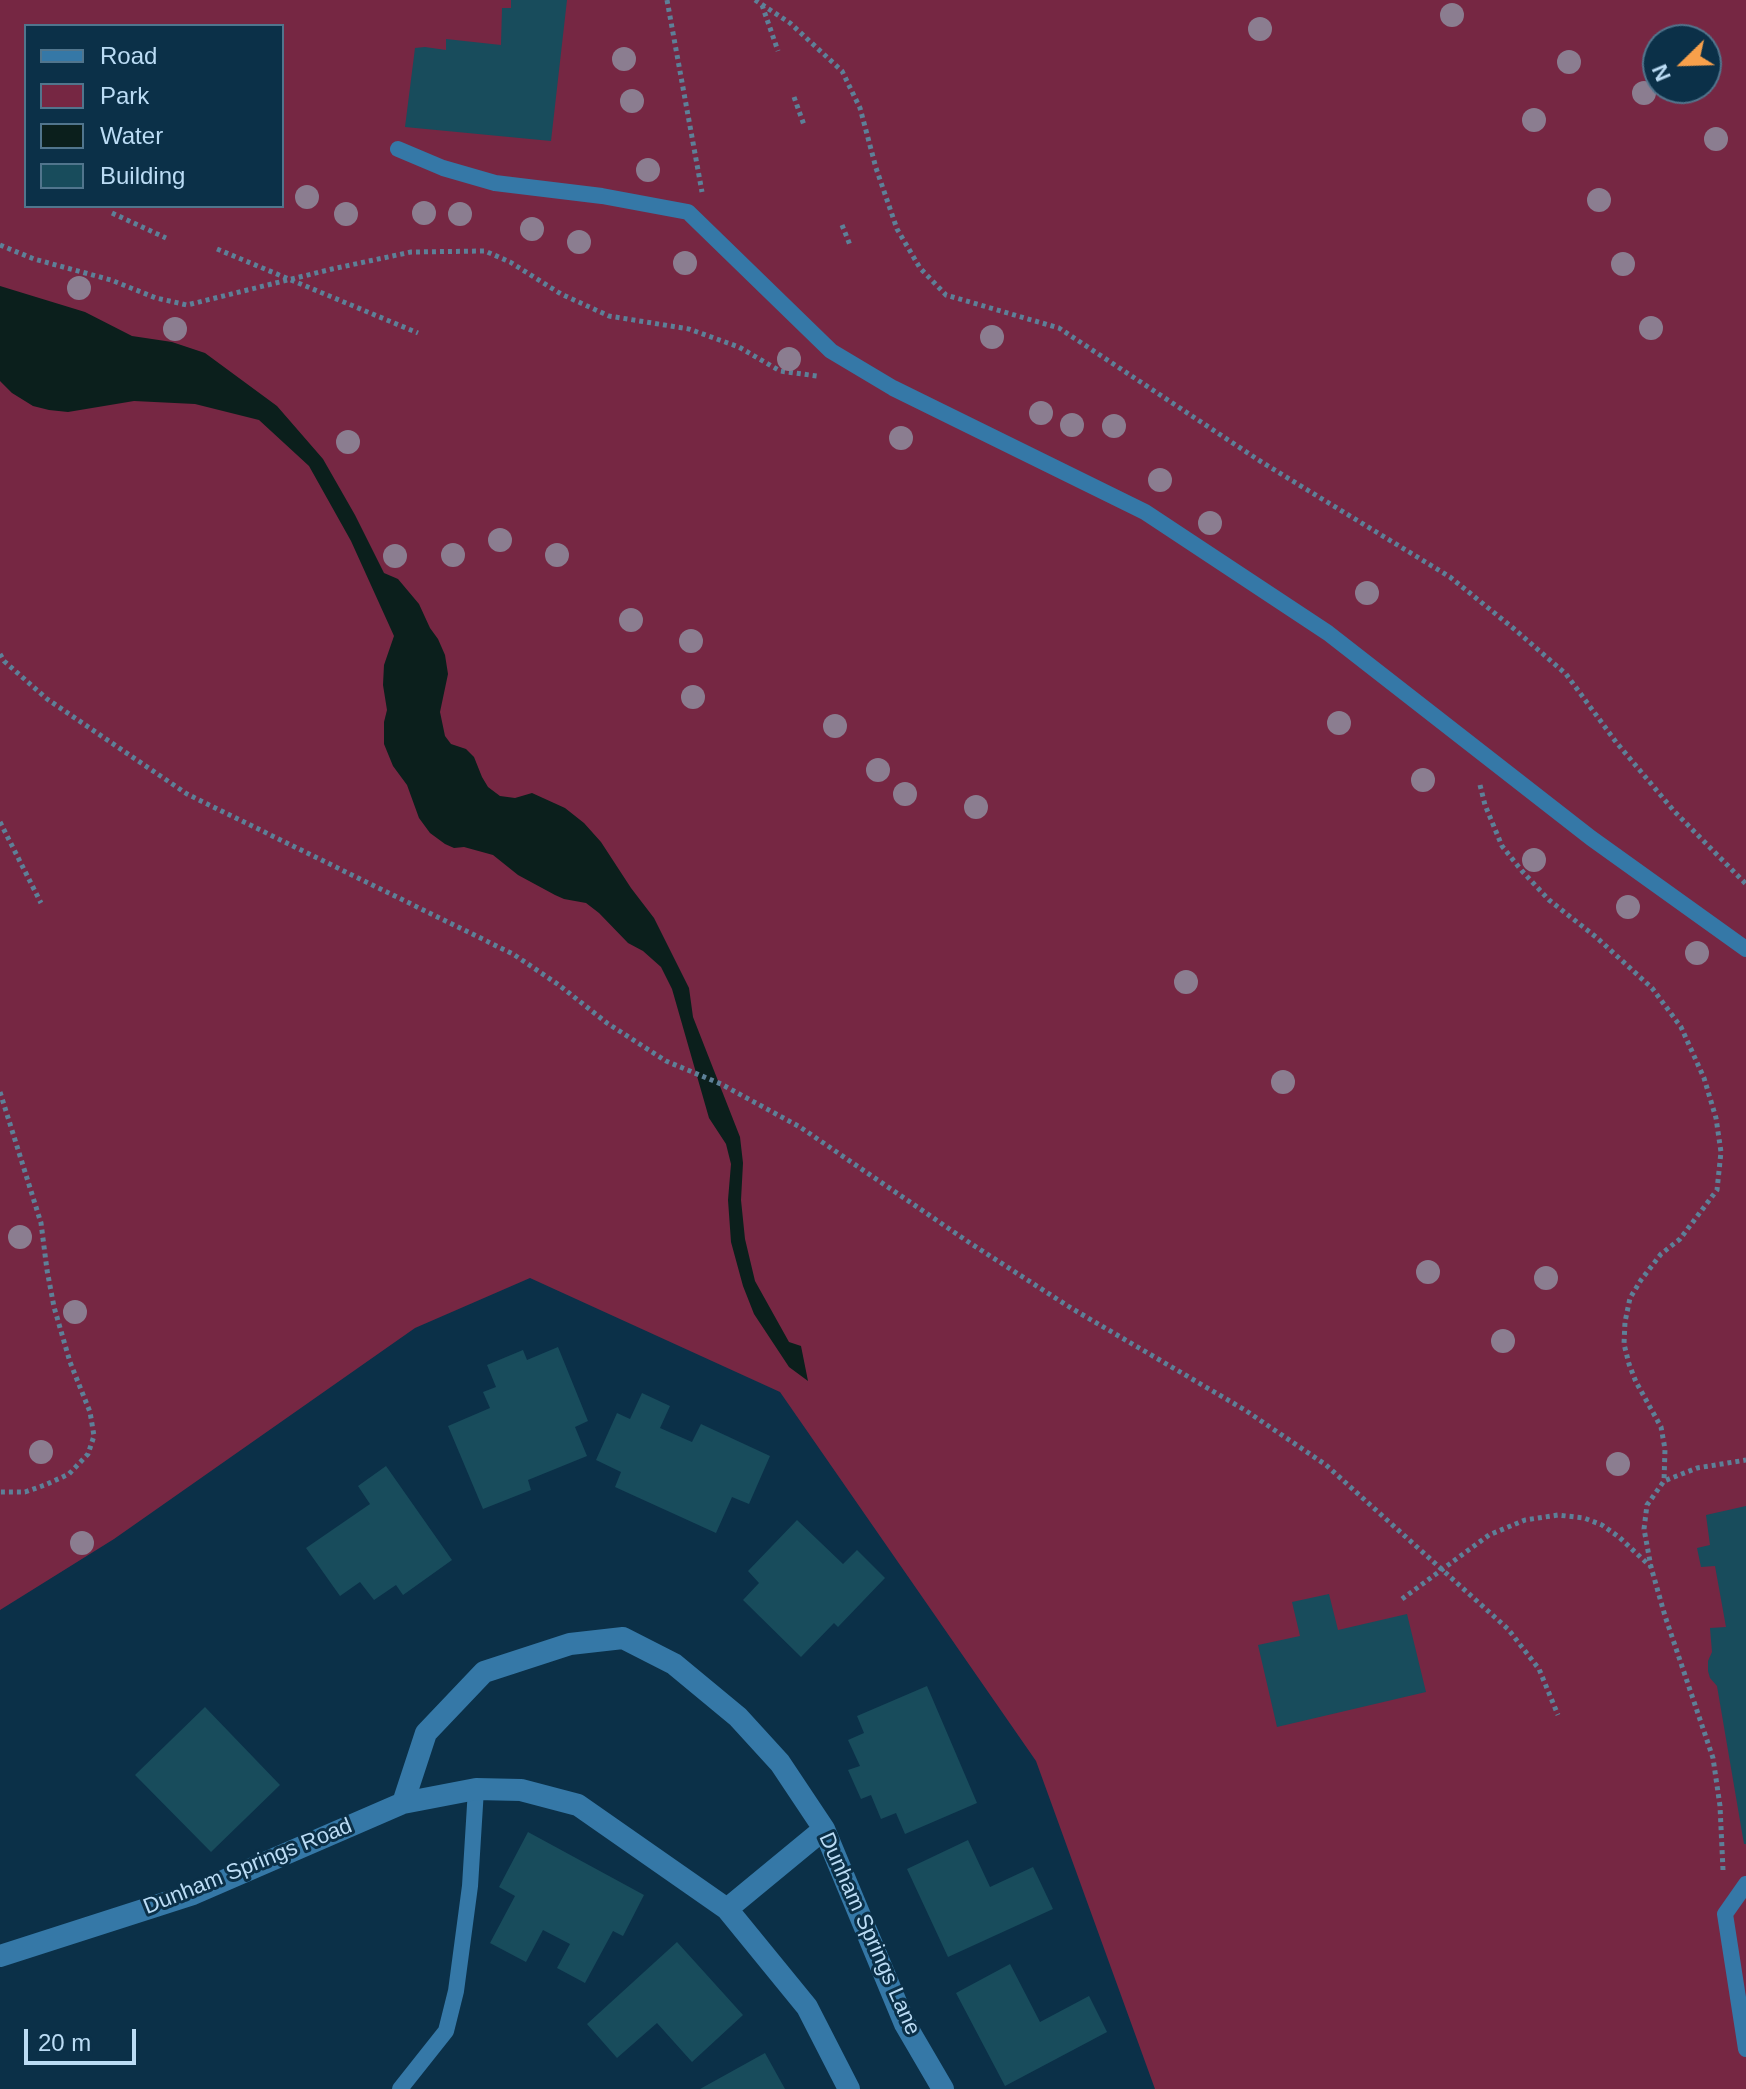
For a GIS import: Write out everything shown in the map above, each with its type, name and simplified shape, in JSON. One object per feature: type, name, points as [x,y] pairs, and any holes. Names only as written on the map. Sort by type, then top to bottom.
[{"type":"street","name":"Dunham Springs Lane","points":[[403,1803],[426,1733],[484,1672],[570,1644],[623,1638],[674,1664],[738,1717],[780,1763],[824,1829],[905,2024],[943,2089]]},
{"type":"street","points":[[403,1803],[476,1789],[521,1790],[578,1805],[727,1909],[807,2007],[849,2089]]},
{"type":"street","name":"Dunham Springs Road","points":[[0,1956],[193,1894],[403,1803]]},
{"type":"street","points":[[727,1909],[824,1829]]},
{"type":"lane","points":[[398,149],[443,168],[495,183],[602,196],[688,212],[831,351],[893,388],[1145,512],[1328,633],[1591,838],[1746,949]]},
{"type":"lane","points":[[400,2089],[446,2031],[456,1991],[468,1901],[476,1789]]},
{"type":"lane","points":[[1746,1884],[1725,1914],[1746,2049]]},
{"type":"path","points":[[667,0],[702,193],[688,212]]},
{"type":"path","points":[[759,1],[778,51]]},
{"type":"path","points":[[759,1],[790,23],[842,71],[860,108],[897,229],[920,268],[946,295],[1059,328],[1260,461],[1450,577],[1566,674],[1616,742],[1674,811],[1746,884]]},
{"type":"path","points":[[794,97],[804,125]]},
{"type":"path","points":[[112,213],[166,238]]},
{"type":"path","points":[[842,225],[850,245]]},
{"type":"path","points":[[0,245],[34,259],[187,305],[411,252],[485,251],[510,262],[561,294],[609,316],[689,329],[739,347],[780,371],[823,376],[862,369]]},
{"type":"path","points":[[217,249],[418,333]]},
{"type":"path","points":[[0,654],[47,699],[187,794],[513,954],[607,1023],[666,1061],[721,1084],[800,1127],[1071,1308],[1256,1418],[1326,1465],[1508,1629],[1539,1669],[1558,1715]]},
{"type":"path","points":[[1470,744],[1485,805],[1502,846],[1549,900],[1652,988],[1681,1027],[1704,1078],[1716,1118],[1721,1152],[1717,1190],[1680,1239],[1661,1254],[1641,1280],[1630,1298],[1625,1322],[1624,1344],[1629,1364],[1661,1427],[1665,1449],[1664,1481]]},
{"type":"path","points":[[0,822],[41,903]]},
{"type":"path","points":[[0,1092],[41,1223],[54,1307],[70,1362],[90,1412],[94,1436],[88,1454],[69,1474],[25,1492],[0,1492]]},
{"type":"path","points":[[1725,1914],[1720,1806],[1713,1758],[1665,1616],[1644,1529],[1647,1505],[1664,1481],[1697,1468],[1746,1460]]},
{"type":"path","points":[[1402,1599],[1489,1535],[1525,1520],[1558,1515],[1584,1518],[1602,1525],[1651,1567]]},
{"type":"green space","points":[[0,0],[1746,0],[1746,2089],[1155,2089],[1036,1761],[780,1392],[530,1278],[415,1328],[114,1539],[0,1610]]},
{"type":"water","points":[[0,286],[85,312],[132,336],[172,342],[205,353],[277,406],[323,459],[384,573],[398,579],[419,604],[438,639],[448,674],[440,712],[445,736],[451,744],[466,749],[474,757],[488,787],[500,796],[515,798],[532,793],[565,808],[584,823],[601,842],[654,918],[689,988],[693,1017],[740,1137],[745,1239],[755,1281],[789,1342],[801,1346],[808,1381],[789,1367],[754,1314],[743,1286],[731,1242],[728,1200],[731,1164],[726,1144],[709,1118],[672,989],[661,967],[628,943],[586,903],[555,895],[518,875],[493,855],[445,844],[430,833],[419,818],[407,785],[393,766],[384,744],[387,710],[384,665],[394,636],[351,541],[309,466],[259,420],[195,404],[134,401],[68,412],[33,406],[0,381]]},
{"type":"building","points":[[511,0],[567,0],[551,141],[405,127],[415,48],[446,50],[446,39],[501,45],[502,8],[511,8]]},
{"type":"building","points":[[558,1347],[588,1421],[575,1427],[587,1456],[528,1480],[531,1490],[483,1509],[448,1426],[490,1408],[483,1392],[496,1387],[487,1365],[523,1350],[527,1360]]},
{"type":"building","points":[[642,1393],[670,1406],[660,1428],[692,1442],[701,1424],[770,1456],[749,1504],[732,1497],[716,1533],[615,1487],[621,1472],[596,1460],[617,1413],[630,1419]]},
{"type":"building","points":[[386,1466],[452,1560],[403,1595],[396,1585],[374,1600],[360,1582],[340,1596],[306,1548],[370,1504],[358,1486]]},
{"type":"building","points":[[1746,1506],[1744,1844],[1717,1686],[1708,1671],[1712,1652],[1710,1628],[1726,1627],[1715,1566],[1701,1567],[1697,1548],[1710,1545],[1706,1515]]},
{"type":"building","points":[[797,1520],[843,1564],[857,1550],[885,1578],[838,1627],[834,1623],[801,1657],[743,1600],[759,1583],[748,1571]]},
{"type":"building","points":[[1329,1594],[1338,1630],[1407,1614],[1426,1692],[1277,1727],[1258,1645],[1300,1636],[1292,1602]]},
{"type":"building","points":[[927,1686],[977,1803],[905,1834],[896,1813],[881,1819],[871,1795],[861,1799],[848,1770],[860,1766],[848,1740],[864,1733],[857,1716]]},
{"type":"building","points":[[205,1707],[280,1785],[211,1852],[135,1775]]},
{"type":"building","points":[[528,1832],[644,1895],[623,1936],[613,1931],[585,1983],[557,1968],[570,1944],[543,1930],[526,1962],[490,1943],[515,1896],[499,1887]]},
{"type":"building","points":[[968,1840],[990,1887],[1033,1867],[1053,1909],[948,1957],[907,1869]]},
{"type":"building","points":[[677,1942],[743,2015],[692,2062],[657,2023],[617,2058],[587,2024]]},
{"type":"building","points":[[1010,1964],[1040,2022],[1089,1996],[1107,2032],[1005,2086],[956,1993]]},
{"type":"building","points":[[765,2053],[785,2089],[700,2089]]}]
